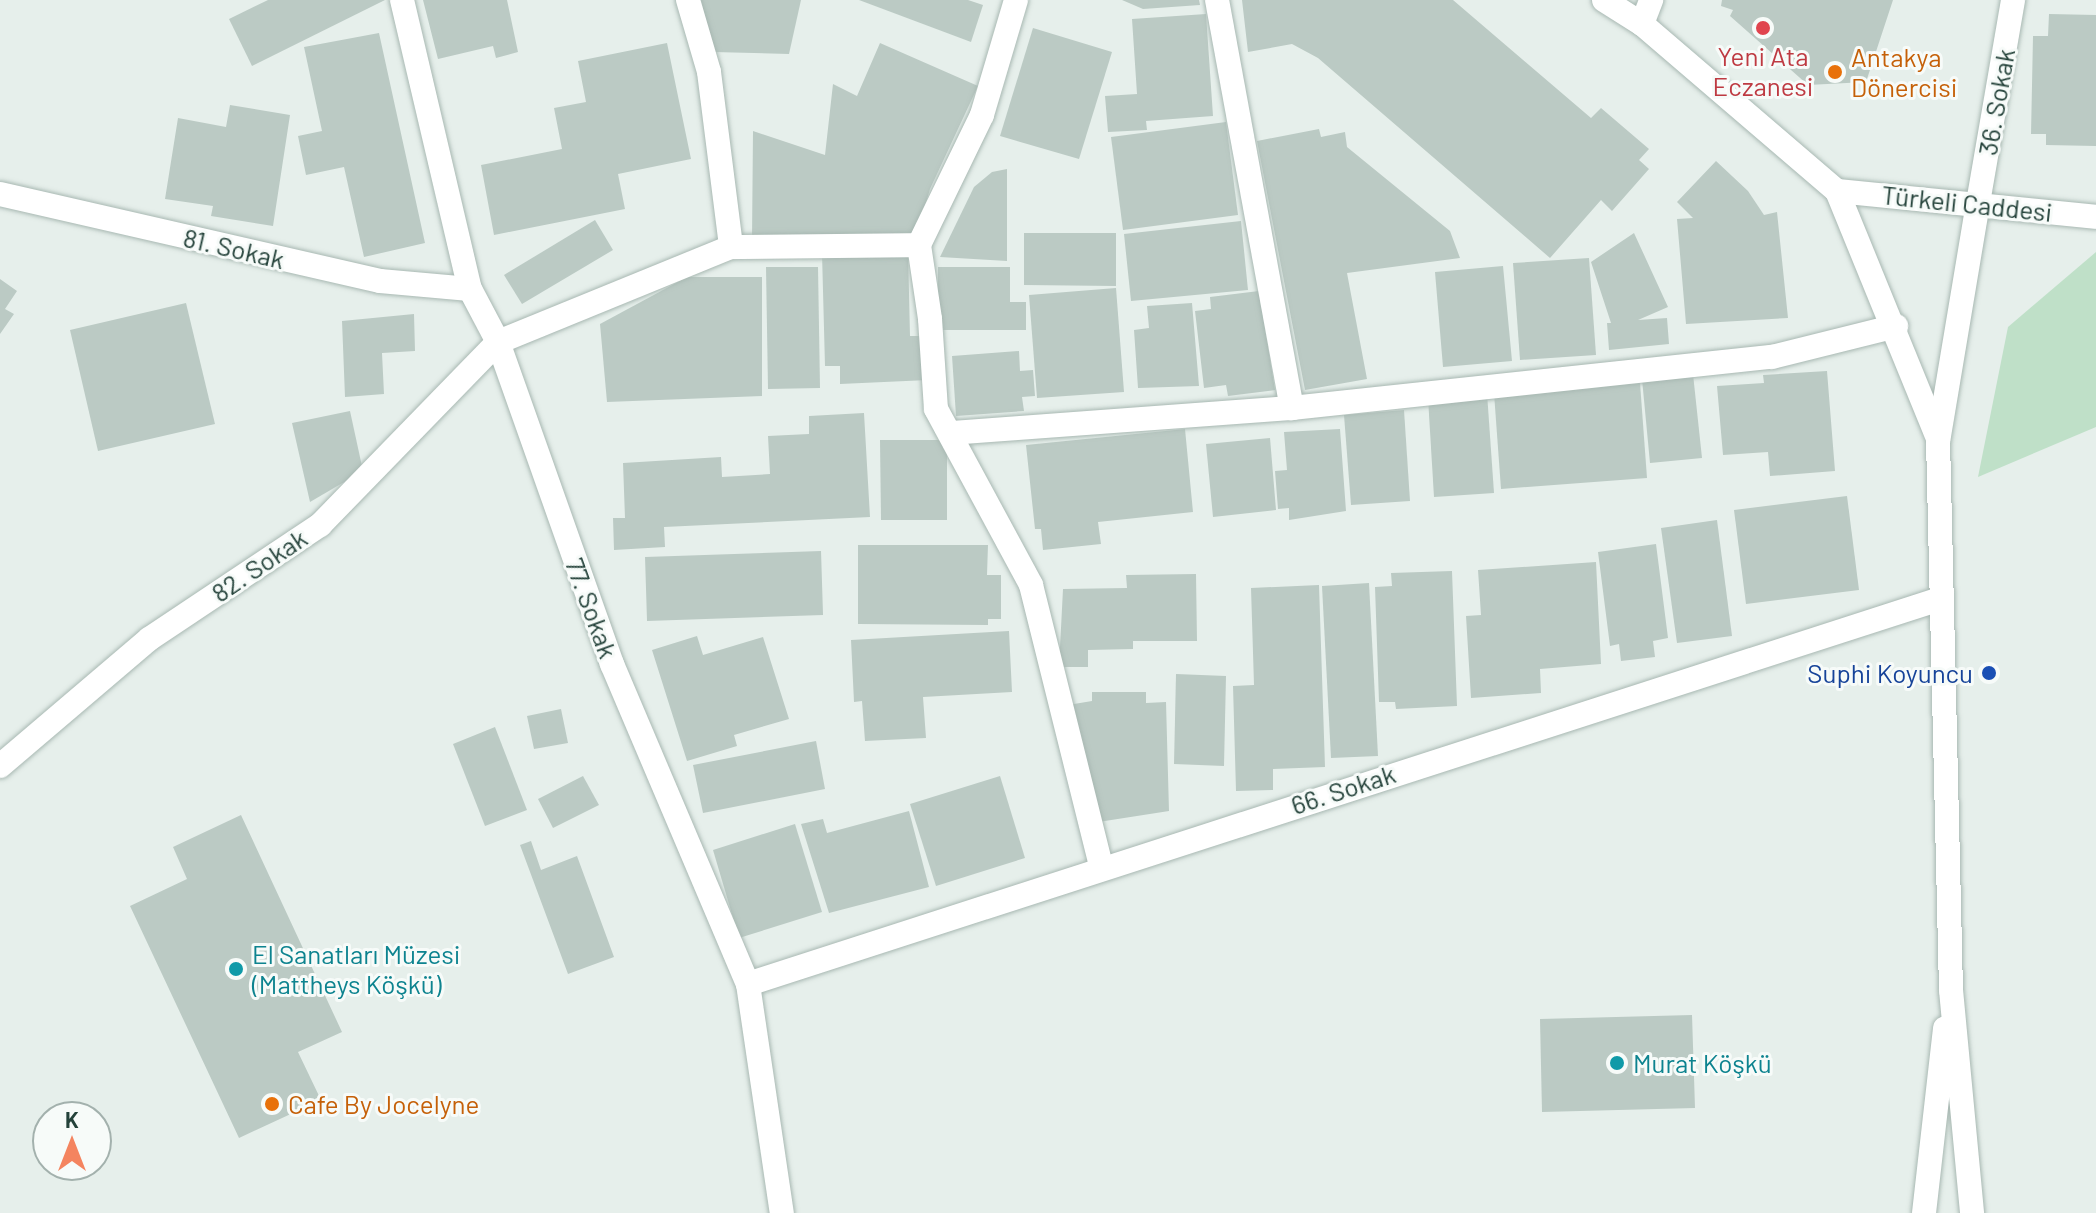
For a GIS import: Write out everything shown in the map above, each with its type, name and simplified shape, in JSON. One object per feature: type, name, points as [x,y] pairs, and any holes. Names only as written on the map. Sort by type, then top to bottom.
[{"type":"street","name":"77. Sokak","points":[[402,0],[470,289],[498,342],[612,664],[748,984],[782,1213]]},
{"type":"street","points":[[688,0],[709,72],[731,247]]},
{"type":"street","points":[[1016,0],[982,115],[919,245],[936,409],[1031,585],[1101,866]]},
{"type":"street","points":[[1217,0],[1292,408]]},
{"type":"street","points":[[1604,0],[1642,24],[1837,191],[1896,326],[1938,439],[1951,990],[1972,1213]]},
{"type":"street","points":[[1642,24],[1651,0]]},
{"type":"street","name":"36. Sokak","points":[[1938,439],[2013,0]]},
{"type":"street","name":"Türkeli Caddesi","points":[[1837,191],[2096,217]]},
{"type":"street","name":"81. Sokak","points":[[0,194],[380,281],[470,289]]},
{"type":"street","points":[[498,342],[731,247],[919,245]]},
{"type":"street","points":[[951,433],[1292,408],[1772,357],[1896,326]]},
{"type":"street","name":"82. Sokak","points":[[0,766],[149,639],[320,525],[498,342]]},
{"type":"street","name":"66. Sokak","points":[[748,984],[1101,866],[1940,599]]},
{"type":"street","points":[[1924,1213],[1951,990]]},
{"type":"green space","points":[[2096,252],[2096,427],[1978,477],[2008,327]]},
{"type":"building","points":[[268,0],[385,0],[252,66],[229,19]]},
{"type":"building","points":[[423,0],[507,0],[518,52],[496,58],[493,46],[438,59]]},
{"type":"building","points":[[701,0],[801,0],[789,54],[713,52]]},
{"type":"building","points":[[859,0],[968,0],[983,5],[971,42]]},
{"type":"building","points":[[1122,0],[1199,0],[1200,5],[1143,9]]},
{"type":"building","points":[[1242,0],[1453,0],[1591,118],[1601,108],[1649,149],[1639,160],[1649,169],[1612,211],[1601,200],[1550,258],[1318,58],[1292,44],[1248,52]]},
{"type":"building","points":[[1722,0],[1893,0],[1866,82],[1808,85],[1730,16],[1733,10],[1721,6]]},
{"type":"building","points":[[1206,14],[1213,116],[1146,121],[1147,130],[1108,132],[1105,96],[1137,94],[1132,19]]},
{"type":"building","points":[[2049,14],[2096,15],[2096,146],[2046,145],[2046,134],[2031,134],[2033,36],[2048,36]]},
{"type":"building","points":[[1033,28],[1112,52],[1079,159],[1000,136]]},
{"type":"building","points":[[379,33],[425,243],[364,257],[344,167],[306,175],[298,136],[322,131],[304,47]]},
{"type":"building","points":[[667,43],[691,159],[618,174],[625,209],[494,235],[481,165],[562,149],[554,108],[586,102],[578,61]]},
{"type":"building","points":[[880,43],[978,86],[930,189],[916,236],[752,239],[753,131],[825,155],[833,84],[857,96]]},
{"type":"building","points":[[230,105],[290,115],[273,226],[211,216],[213,206],[165,199],[178,118],[226,127]]},
{"type":"building","points":[[1226,122],[1238,215],[1123,230],[1111,137]]},
{"type":"building","points":[[1319,129],[1321,137],[1345,132],[1347,147],[1450,231],[1460,258],[1347,273],[1367,379],[1305,390],[1257,141]]},
{"type":"building","points":[[1716,161],[1748,191],[1764,215],[1777,212],[1788,318],[1686,324],[1677,219],[1693,218],[1677,202]]},
{"type":"building","points":[[1007,169],[1007,261],[940,257],[974,187],[992,172]]},
{"type":"building","points":[[595,220],[613,250],[522,304],[504,275]]},
{"type":"building","points":[[1241,221],[1248,290],[1131,301],[1124,234]]},
{"type":"building","points":[[1024,233],[1116,233],[1116,286],[1024,285]]},
{"type":"building","points":[[1634,233],[1668,307],[1638,320],[1667,318],[1669,344],[1609,350],[1607,323],[1611,323],[1591,262]]},
{"type":"building","points":[[908,250],[910,336],[926,336],[928,380],[840,384],[840,366],[825,366],[822,253]]},
{"type":"building","points":[[1589,258],[1596,355],[1520,360],[1513,263]]},
{"type":"building","points":[[1503,266],[1512,361],[1443,367],[1435,272]]},
{"type":"building","points":[[766,267],[818,267],[820,388],[768,389]]},
{"type":"building","points":[[938,267],[1010,267],[1010,302],[1026,302],[1026,330],[938,330]]},
{"type":"building","points":[[687,277],[762,277],[762,396],[607,402],[600,324]]},
{"type":"building","points":[[0,279],[17,291],[5,309],[14,314],[0,334]]},
{"type":"building","points":[[1116,288],[1124,392],[1037,398],[1029,295]]},
{"type":"building","points":[[1259,291],[1275,390],[1228,396],[1226,385],[1204,388],[1195,311],[1211,309],[1210,297]]},
{"type":"building","points":[[186,303],[215,424],[98,451],[70,330]]},
{"type":"building","points":[[1192,303],[1199,386],[1138,388],[1134,330],[1149,328],[1147,306]]},
{"type":"building","points":[[414,314],[415,351],[382,353],[384,394],[345,397],[342,321]]},
{"type":"building","points":[[1019,351],[1020,371],[1033,370],[1035,396],[1022,397],[1024,411],[956,416],[952,356]]},
{"type":"building","points":[[1827,371],[1835,471],[1770,476],[1768,452],[1723,455],[1717,386],[1764,383],[1763,375]]},
{"type":"building","points":[[1693,374],[1702,458],[1650,463],[1642,379]]},
{"type":"building","points":[[1640,383],[1647,478],[1501,489],[1494,393]]},
{"type":"building","points":[[1487,393],[1494,493],[1434,497],[1428,398]]},
{"type":"building","points":[[1404,410],[1410,501],[1351,505],[1344,415]]},
{"type":"building","points":[[350,411],[363,471],[310,502],[292,423]]},
{"type":"building","points":[[864,413],[870,517],[664,527],[665,547],[614,550],[613,518],[625,518],[623,463],[721,457],[722,477],[770,474],[768,436],[809,434],[809,416]]},
{"type":"building","points":[[1185,429],[1193,512],[1098,522],[1101,544],[1043,550],[1041,529],[1035,529],[1026,445]]},
{"type":"building","points":[[1340,429],[1346,511],[1289,520],[1289,508],[1278,509],[1275,471],[1287,470],[1284,432]]},
{"type":"building","points":[[1270,438],[1276,510],[1213,517],[1206,444]]},
{"type":"building","points":[[880,440],[947,440],[947,520],[881,520]]},
{"type":"building","points":[[1847,496],[1859,590],[1746,604],[1734,510]]},
{"type":"building","points":[[1717,520],[1732,636],[1677,643],[1661,528]]},
{"type":"building","points":[[1656,544],[1668,638],[1653,641],[1655,657],[1621,661],[1619,644],[1610,646],[1598,552]]},
{"type":"building","points":[[858,545],[988,545],[987,575],[1001,575],[1001,619],[988,619],[988,625],[858,624]]},
{"type":"building","points":[[821,551],[823,615],[647,621],[645,557]]},
{"type":"building","points":[[1596,562],[1601,664],[1540,669],[1541,693],[1471,698],[1466,616],[1481,615],[1478,570]]},
{"type":"building","points":[[1452,571],[1457,706],[1396,709],[1395,702],[1379,702],[1375,587],[1392,586],[1391,573]]},
{"type":"building","points":[[1196,574],[1197,641],[1133,641],[1133,649],[1088,650],[1088,667],[1059,667],[1063,589],[1127,588],[1126,575]]},
{"type":"building","points":[[1369,583],[1378,756],[1331,758],[1322,586]]},
{"type":"building","points":[[1319,585],[1325,767],[1273,769],[1273,790],[1236,791],[1233,686],[1254,685],[1251,588]]},
{"type":"building","points":[[1009,631],[1012,692],[923,697],[926,738],[865,741],[862,701],[854,702],[851,640]]},
{"type":"building","points":[[697,636],[703,655],[763,637],[789,719],[734,735],[737,746],[687,761],[652,650]]},
{"type":"building","points":[[1176,674],[1226,676],[1224,766],[1174,764]]},
{"type":"building","points":[[1092,692],[1146,692],[1146,703],[1166,702],[1169,811],[1092,823],[1068,705],[1092,701]]},
{"type":"building","points":[[561,709],[568,743],[534,749],[527,716]]},
{"type":"building","points":[[495,727],[527,810],[485,826],[453,744]]},
{"type":"building","points":[[816,741],[825,789],[703,813],[693,765]]},
{"type":"building","points":[[583,776],[599,805],[553,828],[538,799]]},
{"type":"building","points":[[1000,776],[1025,858],[936,886],[910,804]]},
{"type":"building","points":[[909,811],[929,887],[829,913],[801,824],[823,819],[827,833]]},
{"type":"building","name":"El Sanatları Müzesi (Mattheys Köşkü)","points":[[241,815],[342,1032],[298,1052],[321,1100],[239,1138],[130,906],[187,879],[173,847]]},
{"type":"building","points":[[795,824],[822,912],[739,938],[713,850]]},
{"type":"building","points":[[531,841],[541,870],[577,856],[614,957],[568,974],[520,845]]},
{"type":"building","name":"Murat Köşkü","points":[[1692,1015],[1695,1108],[1542,1112],[1540,1019]]},
{"type":"place","name":"Yeni Ata Eczanesi","points":[[1763,28]]},
{"type":"place","name":"Antakya Dönercisi","points":[[1835,72]]},
{"type":"place","name":"Suphi Koyuncu","points":[[1989,673]]},
{"type":"place","name":"El Sanatları Müzesi (Mattheys Köşkü)","points":[[236,969]]},
{"type":"place","name":"Murat Köşkü","points":[[1617,1063]]},
{"type":"place","name":"Cafe By Jocelyne","points":[[272,1104]]}]
